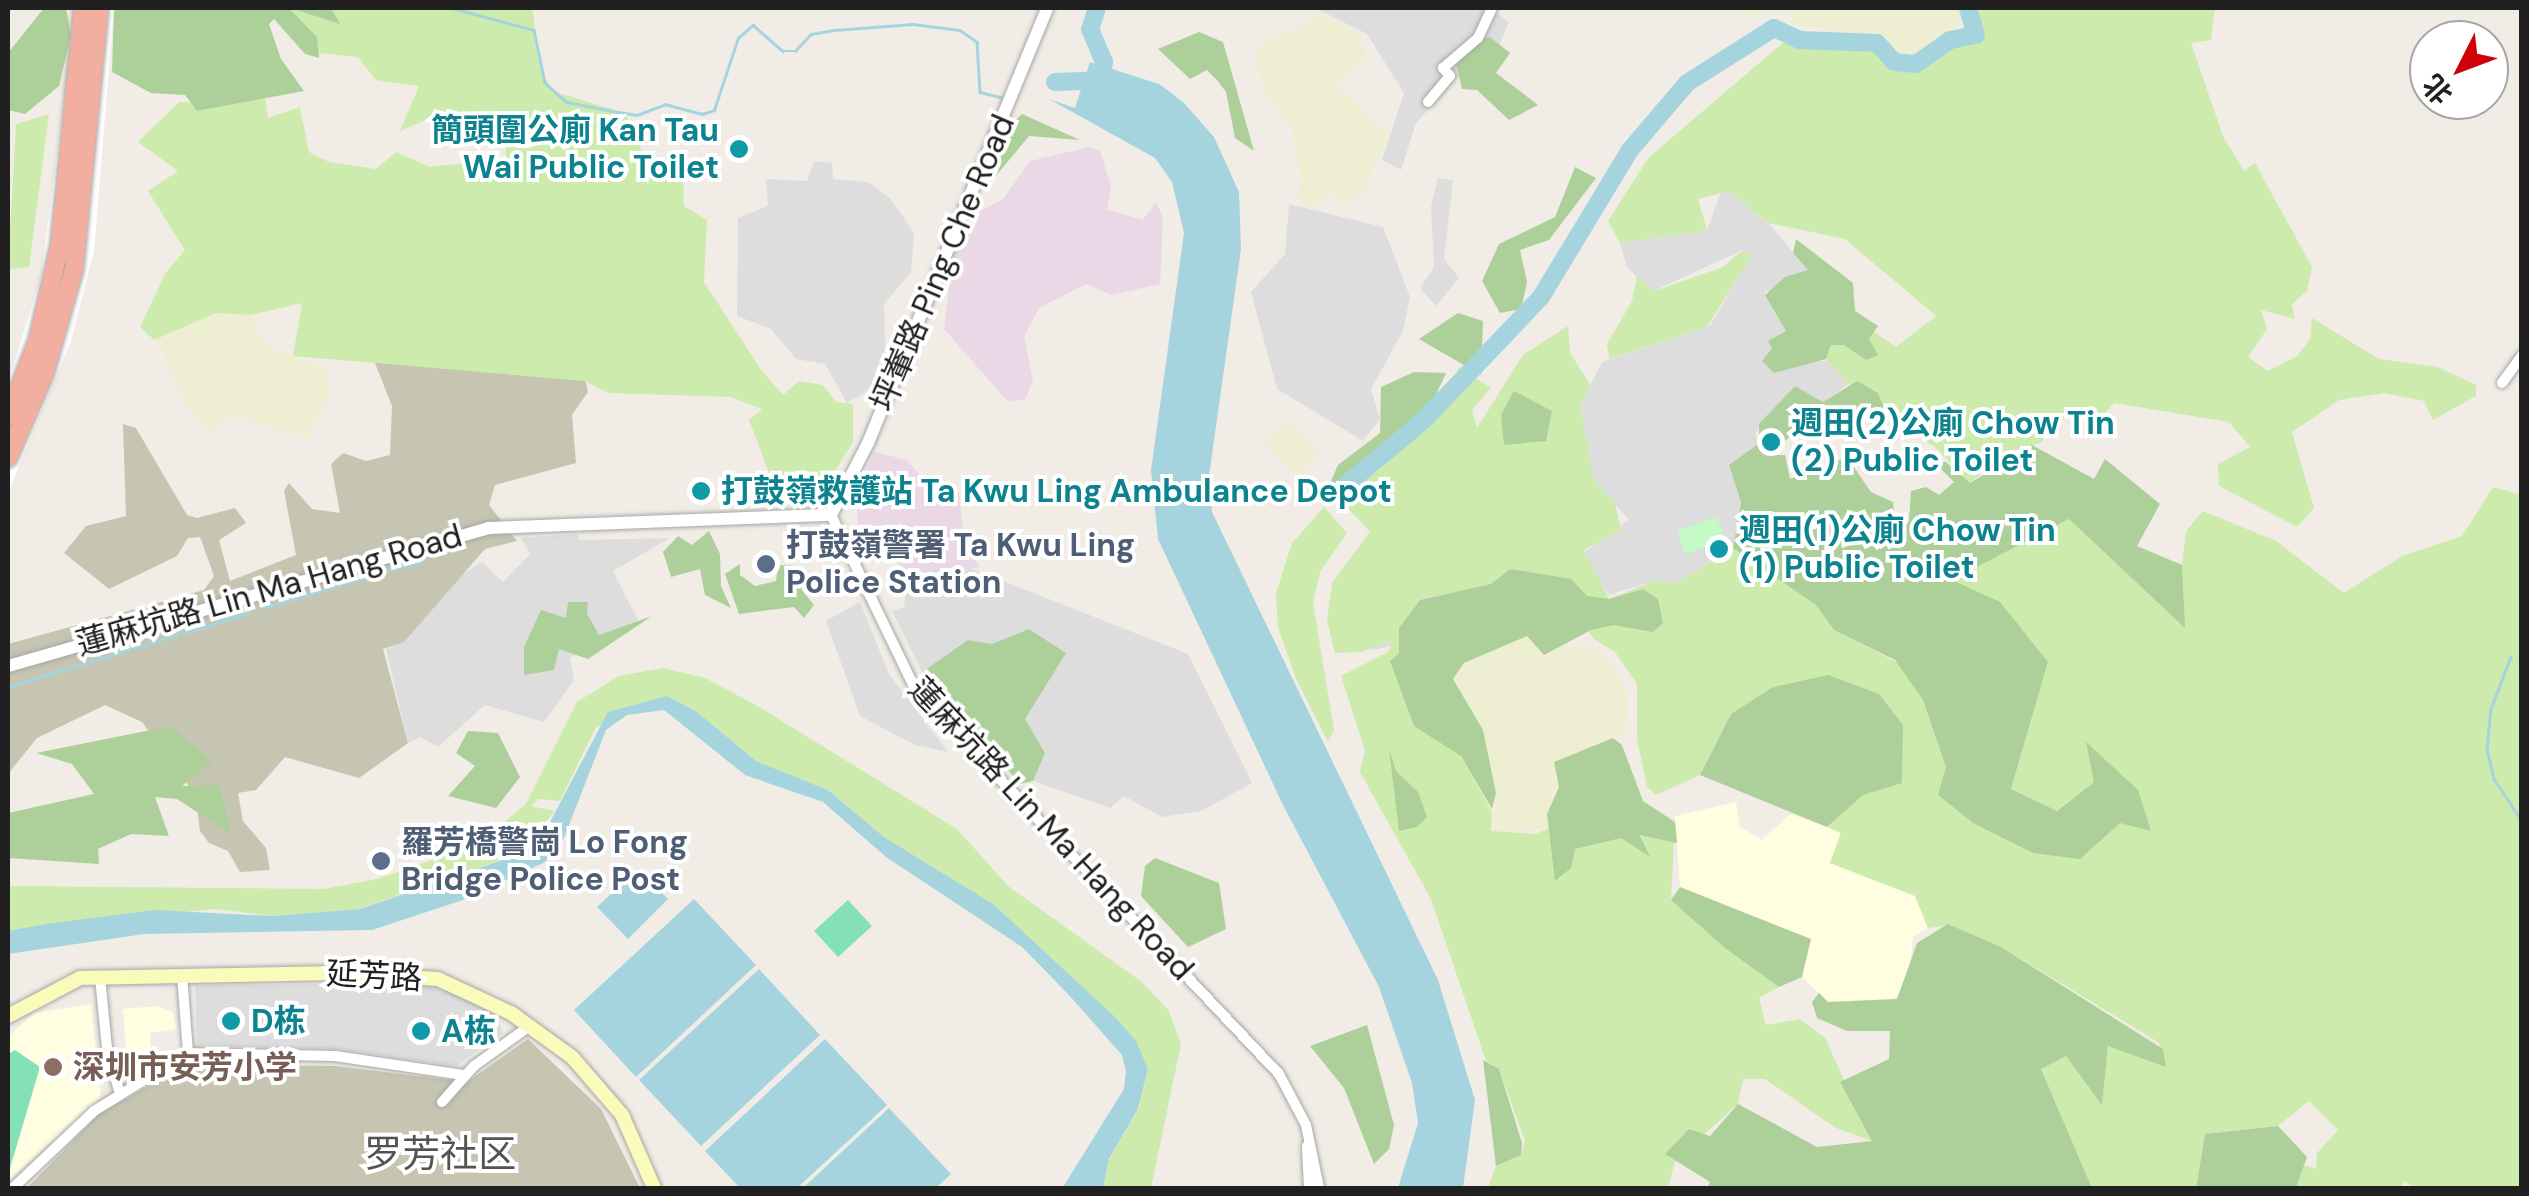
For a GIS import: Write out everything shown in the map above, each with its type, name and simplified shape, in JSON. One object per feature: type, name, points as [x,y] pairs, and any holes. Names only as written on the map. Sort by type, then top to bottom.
[{"type":"highway","points":[[8,417],[38,340],[60,244],[82,8]]},
{"type":"highway","points":[[8,458],[44,375],[74,269],[99,8]]},
{"type":"main road","name":"延芳路","points":[[8,1016],[52,987],[100,978],[414,976],[458,986],[531,1025],[608,1095],[654,1188]]},
{"type":"street","name":"坪輋路 Ping Che Road","points":[[830,515],[845,497],[1047,8]]},
{"type":"street","points":[[1428,102],[1450,76],[1443,68],[1478,38],[1492,8]]},
{"type":"street","points":[[2502,383],[2522,355]]},
{"type":"street","name":"蓮麻坑路 Lin Ma Hang Road","points":[[8,666],[488,528],[830,515],[915,690],[1279,1074],[1306,1125],[1319,1188]]},
{"type":"street","points":[[182,976],[188,1053]]},
{"type":"street","points":[[100,978],[106,1049],[120,1094]]},
{"type":"street","points":[[442,1102],[464,1076],[531,1025]]},
{"type":"street","points":[[13,1188],[120,1094],[188,1053],[334,1056],[464,1076]]},
{"type":"street","name":"蓮麻坑路 Lin Ma Hang Road","points":[[1306,1125],[1310,1188]]},
{"type":"shaded area","points":[[1315,8],[1490,8],[1509,22],[1498,48],[1464,71],[1416,123],[1401,170],[1382,160],[1404,93],[1367,34]]},
{"type":"shaded area","points":[[1737,8],[1965,8],[1955,32],[1903,58],[1865,35],[1801,26],[1783,11],[1745,16]]},
{"type":"shaded area","points":[[1315,12],[1365,36],[1360,38],[1367,58],[1334,89],[1348,93],[1376,126],[1392,130],[1363,193],[1345,204],[1332,194],[1309,207],[1295,199],[1302,181],[1291,130],[1262,86],[1256,60],[1258,47],[1269,38],[1306,25]]},
{"type":"shaded area","points":[[1090,147],[1100,151],[1111,186],[1107,210],[1143,220],[1156,202],[1163,218],[1160,284],[1111,295],[1086,284],[1039,308],[1024,337],[1033,380],[1025,400],[1007,401],[944,329],[954,247],[975,214],[1003,199],[1030,161]]},
{"type":"shaded area","points":[[814,161],[832,163],[833,179],[868,182],[890,198],[914,233],[911,272],[884,304],[886,380],[847,403],[825,364],[796,359],[771,329],[737,316],[738,218],[768,206],[766,179],[807,181]]},
{"type":"shaded area","points":[[1438,178],[1453,180],[1444,259],[1459,278],[1436,306],[1420,288],[1434,267],[1431,206]]},
{"type":"shaded area","points":[[1723,186],[1771,226],[1809,271],[1764,293],[1813,361],[1828,361],[1849,384],[1823,402],[1795,386],[1755,433],[1759,442],[1730,465],[1741,499],[1733,548],[1676,583],[1657,580],[1609,595],[1602,584],[1609,599],[1373,650],[1368,640],[1422,492],[1585,552],[1629,520],[1592,479],[1580,405],[1602,362],[1710,326],[1751,255],[1743,250],[1651,292],[1627,267],[1620,243],[1707,230]]},
{"type":"shaded area","points":[[1289,204],[1383,227],[1410,297],[1403,331],[1371,389],[1380,419],[1363,441],[1277,389],[1251,292],[1285,254]]},
{"type":"shaded area","points":[[570,311],[588,392],[572,415],[576,463],[495,485],[489,505],[517,541],[485,549],[404,642],[383,649],[408,743],[359,778],[285,757],[256,790],[238,793],[243,821],[266,848],[270,870],[240,872],[228,851],[209,843],[200,831],[195,794],[142,722],[105,705],[37,738],[8,774],[8,644],[204,590],[214,576],[200,537],[188,538],[177,556],[109,589],[64,553],[86,526],[126,516],[123,424],[136,428],[187,515],[197,518],[235,508],[246,523],[219,540],[230,581],[296,555],[284,491],[289,483],[312,509],[340,513],[331,464],[343,453],[366,461],[390,455],[392,406],[375,363]]},
{"type":"shaded area","points":[[221,312],[251,315],[265,345],[328,370],[329,396],[307,439],[235,415],[209,432],[186,405],[156,339]]},
{"type":"shaded area","points":[[1287,420],[1320,455],[1297,476],[1264,441]]},
{"type":"shaded area","points":[[874,452],[907,460],[924,480],[959,493],[964,541],[980,567],[908,573],[858,524],[856,498]]},
{"type":"shaded area","points":[[577,534],[580,540],[670,538],[613,571],[638,620],[570,658],[574,680],[544,722],[485,705],[438,747],[420,737],[408,743],[386,649],[402,642],[449,583],[482,562],[503,582],[530,554],[521,538]]},
{"type":"shaded area","points":[[963,565],[1188,654],[1252,783],[1201,811],[1162,817],[1124,796],[1110,808],[1033,781],[1045,752],[1024,719],[1065,653],[1029,629],[992,645],[968,640],[922,672],[892,611],[904,607],[908,573]]},
{"type":"shaded area","points":[[860,602],[889,674],[948,752],[915,745],[860,716],[826,621]]},
{"type":"shaded area","points":[[1528,635],[1564,647],[1598,649],[1611,661],[1628,695],[1626,734],[1613,738],[1552,792],[1549,827],[1495,835],[1494,782],[1453,679],[1464,663]]},
{"type":"shaded area","points":[[1736,802],[1740,827],[1762,840],[1790,814],[1841,832],[1830,863],[1915,896],[1928,928],[1913,937],[1909,977],[1895,999],[1828,1002],[1802,977],[1810,939],[1680,887],[1675,816]]},
{"type":"shaded area","points":[[425,984],[494,1008],[503,1033],[456,1066],[337,1049],[197,1045],[195,985]]},
{"type":"shaded area","name":"深圳市安芳小学","points":[[91,1004],[101,1098],[8,1181],[8,1037],[34,1013]]},
{"type":"shaded area","points":[[158,1006],[173,1012],[176,1029],[150,1033],[151,1063],[127,1064],[123,1009]]},
{"type":"shaded area","points":[[528,1039],[601,1109],[640,1188],[27,1188],[99,1114],[187,1064],[335,1066],[467,1082]]},
{"type":"green space","points":[[44,8],[66,8],[71,35],[59,86],[25,114],[8,110],[8,53]]},
{"type":"green space","points":[[114,8],[289,8],[317,37],[319,58],[305,54],[274,19],[269,24],[281,59],[304,91],[197,111],[185,95],[151,93],[112,72]]},
{"type":"green space","points":[[288,8],[338,23],[331,8],[532,8],[542,74],[555,92],[625,113],[651,172],[683,176],[684,206],[707,220],[704,282],[762,371],[783,395],[799,381],[823,385],[836,402],[853,404],[853,442],[823,490],[805,496],[770,475],[749,420],[762,409],[731,397],[608,393],[585,381],[293,356],[302,303],[251,315],[217,313],[154,340],[140,327],[165,274],[185,250],[148,191],[178,171],[138,142],[179,102],[190,102],[198,111],[265,98],[268,118],[300,107],[309,152],[329,162],[376,169],[396,152],[430,167],[506,158],[506,132],[492,113],[445,112],[400,131],[419,86],[376,80],[358,57],[318,53],[317,37]]},
{"type":"green space","points":[[289,8],[331,8],[340,24]]},
{"type":"green space","points":[[1970,8],[2215,8],[2211,40],[2191,43],[2223,136],[2244,171],[2255,163],[2312,267],[2307,291],[2292,304],[2295,319],[2261,310],[2267,329],[2248,357],[2268,371],[2297,356],[2310,339],[2312,318],[2379,359],[2438,367],[2476,385],[2476,396],[2433,420],[2424,401],[2384,393],[2339,400],[2292,432],[2314,508],[2297,527],[2219,486],[2218,464],[2250,447],[2229,422],[2114,403],[2095,425],[2083,411],[2044,428],[2043,442],[2012,451],[1969,483],[1936,448],[1887,414],[1875,391],[1848,384],[1826,359],[1831,345],[1869,339],[1873,331],[1896,347],[1936,316],[1845,239],[1768,223],[1729,191],[1698,199],[1707,230],[1620,243],[1608,221],[1649,157],[1784,42],[1877,43],[1894,62],[1911,63],[1950,40],[1976,35]]},
{"type":"green space","points":[[1199,32],[1223,42],[1254,151],[1235,138],[1226,92],[1217,80],[1207,70],[1190,79],[1158,49]]},
{"type":"green space","points":[[1490,37],[1510,53],[1496,73],[1538,105],[1509,120],[1477,90],[1462,89],[1455,59],[1462,44]]},
{"type":"green space","points":[[49,114],[29,267],[8,270],[16,124]]},
{"type":"green space","points":[[1022,114],[1080,140],[1029,136],[995,177],[988,167],[1002,133]]},
{"type":"green space","points":[[1575,167],[1596,178],[1549,240],[1520,250],[1527,282],[1521,309],[1500,313],[1482,281],[1499,244],[1555,217]]},
{"type":"green space","points":[[1796,239],[1853,283],[1855,311],[1878,326],[1869,339],[1878,355],[1866,360],[1844,345],[1831,345],[1826,359],[1774,373],[1762,361],[1772,348],[1768,341],[1786,331],[1765,295],[1785,277],[1808,270],[1793,253]]},
{"type":"green space","points":[[1743,250],[1752,255],[1707,327],[1609,359],[1607,344],[1632,301],[1637,275],[1654,291],[1723,267]]},
{"type":"green space","points":[[1458,313],[1483,321],[1481,375],[1419,339]]},
{"type":"green space","points":[[1568,326],[1570,352],[1590,385],[1580,405],[1594,481],[1615,503],[1621,530],[1584,550],[1609,599],[1657,580],[1676,583],[1733,548],[1816,605],[1835,630],[1898,663],[1923,700],[1948,770],[1939,795],[1969,820],[2033,853],[2094,782],[2056,811],[2011,789],[2048,662],[1951,580],[2069,519],[2184,626],[2180,581],[2186,531],[2203,511],[2276,541],[2344,593],[2402,556],[2462,536],[2493,487],[2522,495],[2521,1188],[2414,1188],[2404,1181],[2400,1188],[2296,1188],[2304,1165],[2316,1169],[2317,1153],[2338,1130],[2309,1101],[2278,1126],[2205,1134],[2196,1188],[2092,1188],[2041,1069],[2066,1055],[2102,1104],[2108,1045],[2165,1057],[2158,1042],[2016,956],[1951,925],[1928,928],[1915,896],[1830,863],[1841,833],[1827,827],[1860,793],[1731,714],[1700,775],[1656,795],[1647,787],[1637,739],[1637,684],[1615,652],[1594,639],[1554,582],[1422,597],[1407,616],[1461,756],[1492,812],[1491,831],[1536,834],[1551,827],[1623,836],[1648,856],[1640,831],[1674,842],[1671,900],[1779,987],[1759,998],[1766,1025],[1800,1019],[1825,1038],[1872,1141],[1836,1128],[1765,1079],[1743,1079],[1738,1104],[1675,1161],[1668,1188],[1488,1188],[1496,1166],[1521,1155],[1525,1141],[1499,1069],[1486,1061],[1431,899],[1360,772],[1365,750],[1341,676],[1388,652],[1393,640],[1361,652],[1335,653],[1327,620],[1332,583],[1370,532],[1335,494],[1447,396],[1459,367],[1491,388],[1472,410],[1477,428],[1523,355]]},
{"type":"green space","points":[[1414,372],[1446,373],[1435,397],[1387,446],[1328,488],[1338,465],[1380,433],[1381,387]]},
{"type":"green space","points":[[1857,381],[1878,393],[1887,414],[1860,414],[1846,438],[1819,438],[1796,413],[1790,437],[1780,445],[1762,444],[1771,455],[1785,455],[1790,479],[1847,457],[1871,492],[1893,502],[1896,534],[1909,521],[1911,491],[1926,487],[1939,495],[1954,482],[1933,461],[1946,462],[1970,483],[2032,445],[2094,479],[2105,459],[2160,504],[2137,546],[2182,565],[2185,628],[2069,519],[1952,580],[2000,602],[2048,662],[2011,789],[2057,811],[2094,782],[2086,742],[2138,790],[2151,831],[2120,823],[2080,859],[2033,853],[1973,823],[1938,795],[1946,767],[1923,700],[1895,660],[1834,630],[1816,605],[1733,548],[1741,502],[1729,465],[1759,443],[1759,424],[1795,386],[1823,402]]},
{"type":"green space","points":[[1514,391],[1552,411],[1546,441],[1504,445],[1501,415]]},
{"type":"green space","points":[[1324,507],[1347,533],[1320,572],[1313,603],[1334,730],[1328,742],[1296,679],[1278,627],[1276,593],[1292,543]]},
{"type":"green space","points":[[1717,517],[1725,540],[1685,554],[1677,531]]},
{"type":"green space","points":[[709,531],[720,554],[721,586],[731,608],[705,595],[700,569],[671,577],[663,552],[678,536],[692,545]]},
{"type":"green space","points":[[740,564],[740,575],[755,586],[776,581],[778,565],[796,566],[808,579],[801,589],[814,605],[804,618],[794,607],[739,614],[725,574]]},
{"type":"green space","points":[[1510,569],[1571,579],[1587,596],[1609,599],[1643,589],[1658,599],[1663,623],[1653,632],[1613,625],[1591,630],[1544,655],[1527,636],[1464,663],[1453,679],[1483,730],[1496,793],[1492,809],[1461,756],[1414,726],[1390,661],[1399,653],[1399,628],[1420,600],[1491,584]]},
{"type":"green space","points":[[568,602],[588,602],[587,614],[599,635],[652,616],[588,659],[559,649],[554,670],[524,675],[524,647],[541,610],[566,618]]},
{"type":"green space","points":[[1029,629],[1066,653],[1025,719],[1045,753],[1033,781],[1020,784],[922,672],[968,640],[992,644]]},
{"type":"green space","points":[[663,668],[705,678],[756,705],[957,829],[1008,886],[1142,982],[1169,1011],[1181,1044],[1151,1188],[1103,1188],[1109,1160],[1139,1108],[1148,1069],[993,904],[884,837],[828,790],[756,761],[697,712],[667,696],[596,727],[560,801],[538,799],[531,806],[555,811],[514,856],[358,909],[273,916],[215,909],[8,931],[8,886],[323,889],[377,879],[478,844],[526,804],[577,702],[619,676]]},
{"type":"green space","points":[[1828,675],[1879,694],[1903,725],[1902,783],[1863,795],[1827,827],[1700,775],[1731,714],[1773,687]]},
{"type":"green space","points":[[171,726],[212,762],[182,786],[219,785],[232,835],[177,799],[155,797],[169,836],[131,834],[98,849],[99,864],[8,858],[8,813],[94,794],[72,764],[36,753]]},
{"type":"green space","points":[[468,731],[498,733],[520,777],[496,808],[448,796],[475,766],[456,753]]},
{"type":"green space","points":[[1613,738],[1622,745],[1643,801],[1675,822],[1677,843],[1640,835],[1650,857],[1621,838],[1575,849],[1571,868],[1555,881],[1547,814],[1559,787],[1554,762]]},
{"type":"green space","points":[[1389,749],[1396,771],[1418,792],[1427,817],[1417,827],[1399,831]]},
{"type":"green space","points":[[1155,858],[1219,883],[1226,929],[1188,947],[1141,896],[1145,866]]},
{"type":"green space","points":[[1680,887],[1811,939],[1802,977],[1779,987],[1725,948],[1671,900]]},
{"type":"green space","points":[[848,900],[872,926],[838,957],[814,931]]},
{"type":"green space","points":[[1948,924],[2001,947],[2163,1049],[2166,1067],[2108,1046],[2102,1105],[2066,1056],[2041,1069],[2092,1188],[1707,1188],[1710,1182],[1665,1154],[1689,1129],[1710,1136],[1738,1104],[1817,1147],[1872,1141],[1840,1082],[1889,1059],[1890,1031],[1847,1031],[1817,1018],[1812,1002],[1819,993],[1828,1002],[1897,999],[1917,943]]},
{"type":"green space","points":[[1367,1025],[1394,1125],[1389,1149],[1374,1164],[1344,1088],[1310,1046]]},
{"type":"green space","points":[[15,1050],[40,1067],[8,1175],[8,1054]]},
{"type":"green space","points":[[1483,1060],[1499,1069],[1522,1143],[1521,1155],[1496,1166]]},
{"type":"green space","points":[[2278,1126],[2307,1157],[2296,1188],[2196,1188],[2205,1134]]},
{"type":"water","points":[[1090,62],[1159,84],[1183,102],[1214,137],[1239,192],[1241,249],[1209,476],[1212,512],[1438,980],[1475,1100],[1463,1188],[1398,1188],[1418,1123],[1412,1083],[1379,987],[1283,805],[1158,539],[1151,470],[1184,233],[1172,182],[1155,158],[1049,99],[1075,108]]},
{"type":"water","points":[[667,696],[697,712],[756,761],[828,790],[884,837],[993,904],[1115,1017],[1136,1041],[1148,1069],[1138,1109],[1109,1159],[1103,1188],[1063,1187],[1124,1089],[1126,1071],[1122,1055],[1068,994],[1022,947],[886,857],[823,802],[745,775],[664,710],[627,715],[606,730],[564,838],[545,862],[466,899],[372,930],[144,934],[8,954],[8,931],[155,910],[273,916],[360,909],[514,856],[549,824],[608,712]]},
{"type":"water","points":[[638,868],[668,899],[628,939],[597,907]]},
{"type":"water","points":[[694,899],[756,965],[636,1077],[574,1010]]},
{"type":"water","points":[[759,969],[820,1035],[701,1146],[639,1080]]},
{"type":"water","points":[[825,1039],[887,1105],[797,1188],[740,1188],[705,1151]]},
{"type":"water","points":[[889,1108],[951,1174],[936,1188],[803,1188]]},
{"type":"pier","points":[[76,8],[114,8],[94,251],[71,341],[8,493],[8,383],[41,276]]},
{"type":"waterway","points":[[452,8],[534,30],[545,83],[567,102],[618,112],[637,115],[665,104],[702,114],[714,110],[738,38],[753,25],[783,51],[795,51],[811,34],[834,30],[913,24],[960,30],[977,42],[980,92],[1004,98]]},
{"type":"waterway","points":[[1097,8],[1090,29],[1104,62],[1102,78]]},
{"type":"waterway","points":[[1335,494],[1423,421],[1541,297],[1630,150],[1687,83],[1774,28],[1800,40],[1877,43],[1894,62],[1916,64],[1950,40],[1976,35],[1968,8]]},
{"type":"waterway","points":[[1055,82],[1108,80]]},
{"type":"waterway","points":[[387,570],[420,563]]},
{"type":"waterway","points":[[264,608],[373,575]]},
{"type":"waterway","points":[[8,687],[249,613]]},
{"type":"waterway","points":[[2511,657],[2491,709],[2487,749],[2494,779],[2522,821]]},
{"type":"place","name":"簡頭圍公廁 Kan Tau Wai Public Toilet","points":[[739,149]]},
{"type":"place","name":"週田(2)公廁 Chow Tin (2) Public Toilet","points":[[1771,442]]},
{"type":"place","name":"打鼓嶺救護站 Ta Kwu Ling Ambulance Depot","points":[[701,491]]},
{"type":"place","name":"週田(1)公廁 Chow Tin (1) Public Toilet","points":[[1719,549]]},
{"type":"place","name":"打鼓嶺警署 Ta Kwu Ling Police Station","points":[[766,564]]},
{"type":"place","name":"羅芳橋警崗 Lo Fong Bridge Police Post","points":[[381,861]]},
{"type":"place","name":"D栋","points":[[231,1021]]},
{"type":"place","name":"A栋","points":[[421,1031]]},
{"type":"place","name":"深圳市安芳小学","points":[[53,1067]]},
{"type":"district","name":"罗芳社区","points":[[440,1155]]}]
